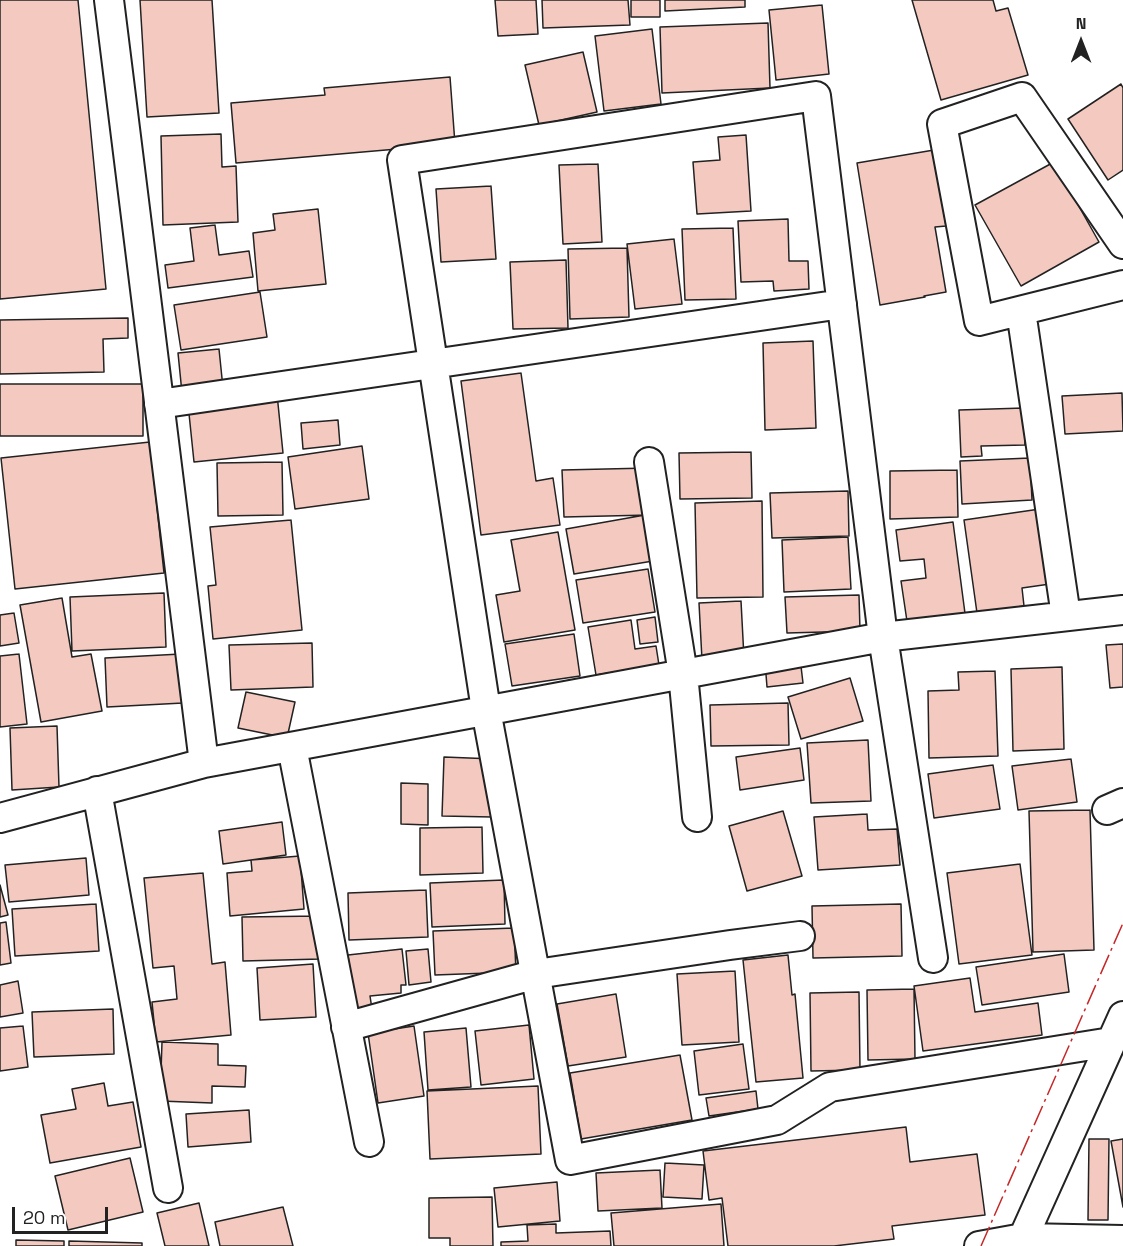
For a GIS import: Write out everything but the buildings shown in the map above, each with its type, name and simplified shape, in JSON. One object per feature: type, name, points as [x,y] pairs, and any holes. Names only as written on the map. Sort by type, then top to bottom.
[{"type":"street","points":[[109,0],[204,763]]},
{"type":"street","points":[[933,958],[883,637],[816,96],[402,160],[486,710],[570,1160],[777,1120],[830,1087],[1111,1042]]},
{"type":"street","points":[[1123,244],[1022,97],[942,124],[979,321],[1123,285]]},
{"type":"street","points":[[159,404],[842,304]]},
{"type":"street","points":[[1021,311],[1066,616]]},
{"type":"street","points":[[649,462],[683,674],[697,817]]},
{"type":"street","points":[[0,818],[204,763],[486,710],[883,637],[1123,610]]},
{"type":"street","points":[[292,747],[369,1142]]},
{"type":"street","points":[[97,791],[168,1188]]},
{"type":"street","points":[[346,1027],[536,974],[800,936]]},
{"type":"street","points":[[1022,1242],[1123,1016]]},
{"type":"street","points":[[979,1246],[1022,1242],[1123,1240]]},
{"type":"power","points":[[981,1246],[1123,923]]}]
